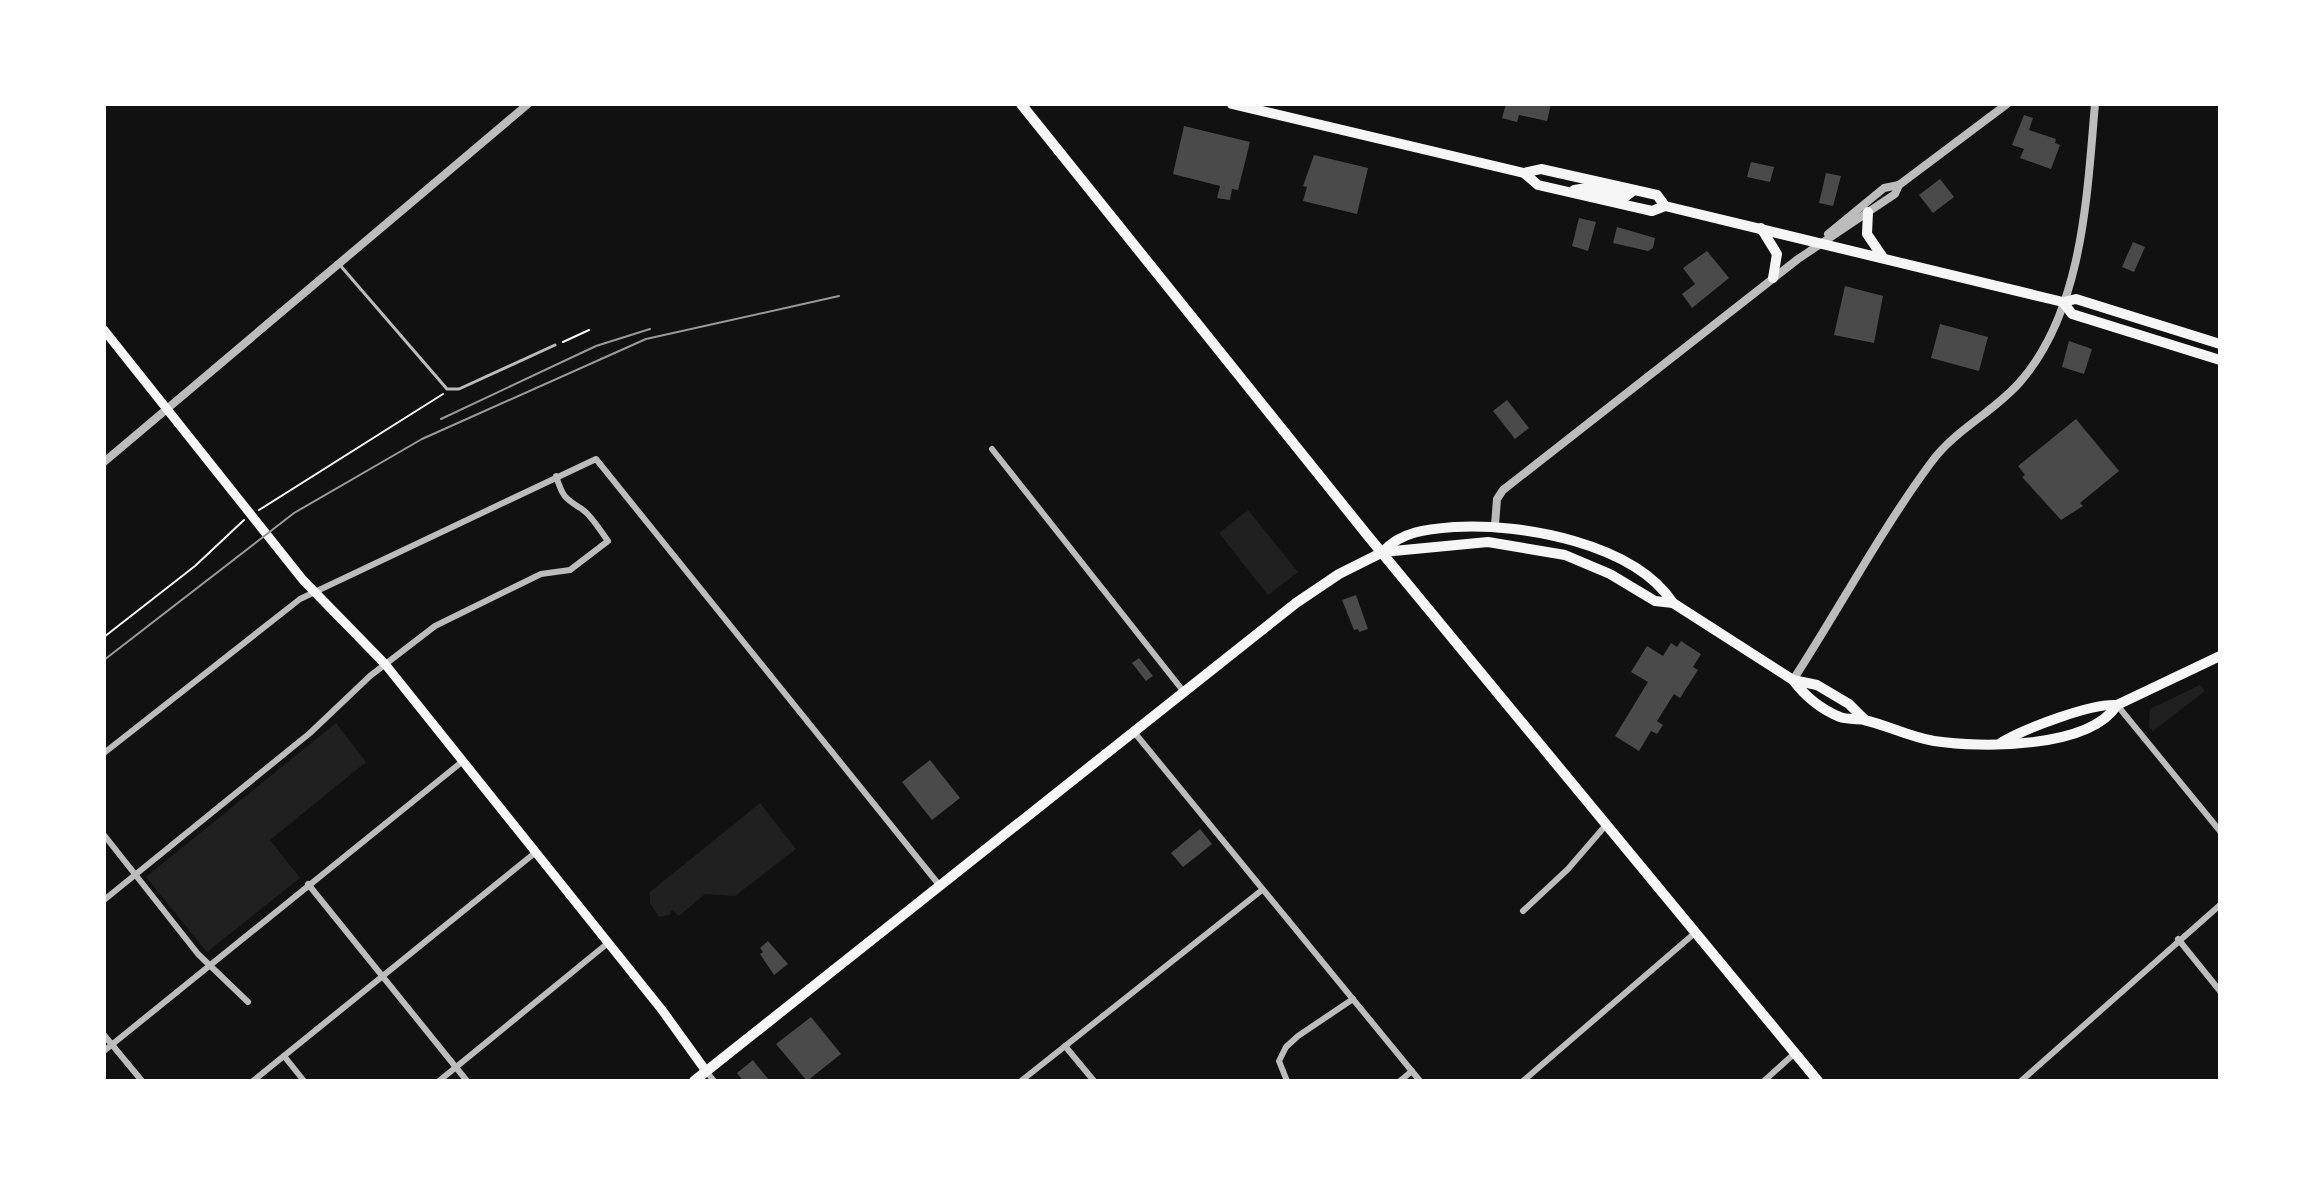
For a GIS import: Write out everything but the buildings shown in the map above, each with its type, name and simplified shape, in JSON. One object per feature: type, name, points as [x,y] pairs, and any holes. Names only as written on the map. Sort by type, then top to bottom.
[{"type":"main road","points":[[1232,104],[1524,173],[1541,169],[1657,195],[1665,206]]},
{"type":"main road","points":[[1023,105],[1383,552],[1818,1081]]},
{"type":"main road","points":[[1524,173],[1538,185],[1564,191],[1652,211],[1665,206],[1821,241],[2063,302],[2076,299],[2220,344]]},
{"type":"main road","points":[[1564,191],[1587,188],[1625,197],[1634,190]]},
{"type":"main road","points":[[1868,212],[1867,234],[1882,256]]},
{"type":"main road","points":[[1761,228],[1777,254],[1773,278]]},
{"type":"main road","points":[[2063,302],[2072,314],[2220,360]]},
{"type":"main road","points":[[104,330],[314,592],[385,664],[706,1071]]},
{"type":"main road","points":[[1383,552],[1393,539],[1422,531],[1495,525],[1554,535],[1623,564],[1663,588],[1673,603],[1793,680],[1806,697],[1823,708],[1842,718],[1865,720],[1932,740],[2002,742],[2026,746],[2060,737],[2110,717],[2117,705]]},
{"type":"main road","points":[[1548,550],[1554,535]]},
{"type":"main road","points":[[694,1081],[1319,586],[1383,552],[1488,542],[1548,550],[1590,565],[1655,601],[1673,603]]},
{"type":"main road","points":[[2002,742],[2023,730],[2099,704],[2117,705],[2220,656]]},
{"type":"main road","points":[[1793,680],[1817,685],[1849,704],[1865,720]]},
{"type":"street","points":[[104,462],[528,104]]},
{"type":"street","points":[[1495,525],[1497,499],[1503,490],[1821,241],[1884,188],[1899,185],[2007,104]]},
{"type":"street","points":[[1793,680],[1929,465],[1958,432],[2018,384],[2044,347],[2063,302],[2082,221],[2095,104]]},
{"type":"street","points":[[1821,241],[1895,194],[1899,185]]},
{"type":"street","points":[[992,449],[1184,692]]},
{"type":"street","points":[[104,753],[300,599],[596,459],[940,886]]},
{"type":"street","points":[[104,900],[310,733],[385,664],[450,616],[541,574],[570,570],[608,541],[583,510],[572,507],[561,493],[556,476]]},
{"type":"street","points":[[2117,705],[2220,831]]},
{"type":"street","points":[[1134,732],[1420,1081]]},
{"type":"street","points":[[104,1051],[463,761]]},
{"type":"street","points":[[1523,911],[1568,869],[1608,824]]},
{"type":"street","points":[[104,835],[208,964],[248,1002]]},
{"type":"street","points":[[253,1081],[536,852]]},
{"type":"street","points":[[308,884],[467,1081]]},
{"type":"street","points":[[1021,1081],[1262,890]]},
{"type":"street","points":[[2021,1081],[2220,905]]},
{"type":"street","points":[[1523,1081],[1696,932]]},
{"type":"street","points":[[2178,939],[2220,991]]},
{"type":"street","points":[[439,1081],[608,943]]},
{"type":"street","points":[[1287,1081],[1279,1061],[1286,1047],[1353,999]]},
{"type":"street","points":[[104,1035],[142,1081]]},
{"type":"street","points":[[1065,1046],[1094,1081]]},
{"type":"street","points":[[1764,1081],[1795,1053]]},
{"type":"street","points":[[284,1056],[304,1081]]},
{"type":"street","points":[[706,1071],[714,1081]]},
{"type":"street","points":[[1400,1081],[1412,1071]]},
{"type":"lane","points":[[339,264],[442,386],[452,390],[555,345]]},
{"type":"path","points":[[555,345],[589,330]]},
{"type":"path","points":[[104,637],[195,566],[227,532],[448,393]]},
{"type":"shaded area","points":[[1248,510],[1298,572],[1268,595],[1219,533]]},
{"type":"shaded area","points":[[2200,685],[2205,691],[2153,731],[2149,727],[2150,709]]},
{"type":"shaded area","points":[[336,723],[366,762],[270,840],[300,878],[207,952],[146,877]]},
{"type":"shaded area","points":[[760,803],[796,849],[735,896],[705,894],[679,916],[672,910],[669,915],[659,917],[650,903],[650,892]]},
{"type":"tram line","points":[[104,660],[294,513],[422,439],[646,339],[839,296]]},
{"type":"tram line","points":[[441,419],[596,346],[650,329]]}]
